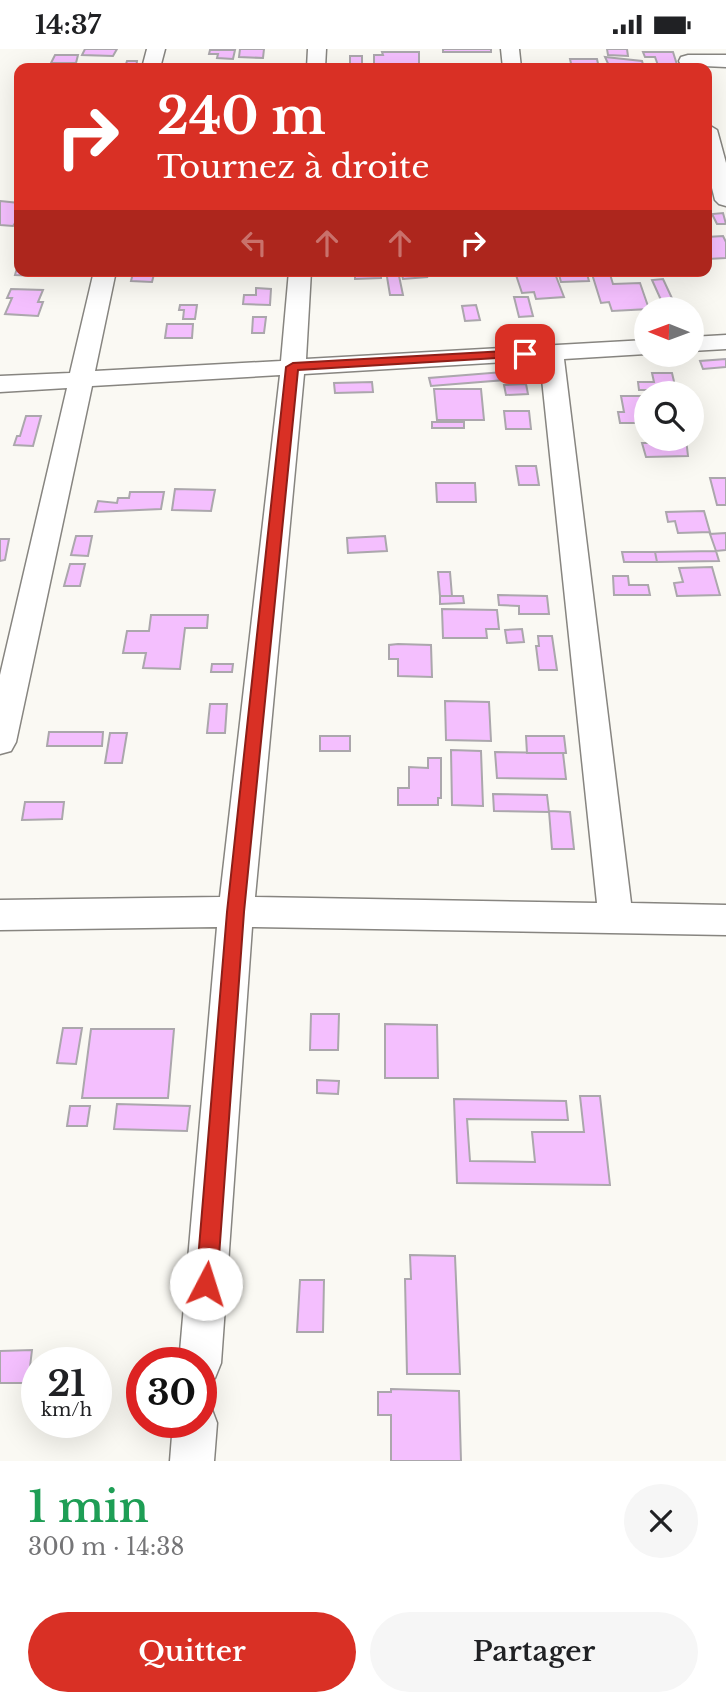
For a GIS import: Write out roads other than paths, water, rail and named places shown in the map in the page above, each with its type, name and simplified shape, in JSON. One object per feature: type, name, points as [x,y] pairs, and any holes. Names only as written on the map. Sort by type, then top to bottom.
[{"type":"street","points":[[688,60],[726,61]]},
{"type":"street","points":[[712,149],[726,201]]},
{"type":"street","points":[[0,742],[104,277]]},
{"type":"street","points":[[201,1347],[236,912],[293,367],[300,277]]},
{"type":"street","points":[[704,343],[726,342]]},
{"type":"street","points":[[0,384],[634,348]]},
{"type":"street","points":[[551,352],[616,919]]},
{"type":"street","points":[[0,915],[236,912],[726,920]]},
{"type":"street","points":[[192,1461],[194,1438]]}]
